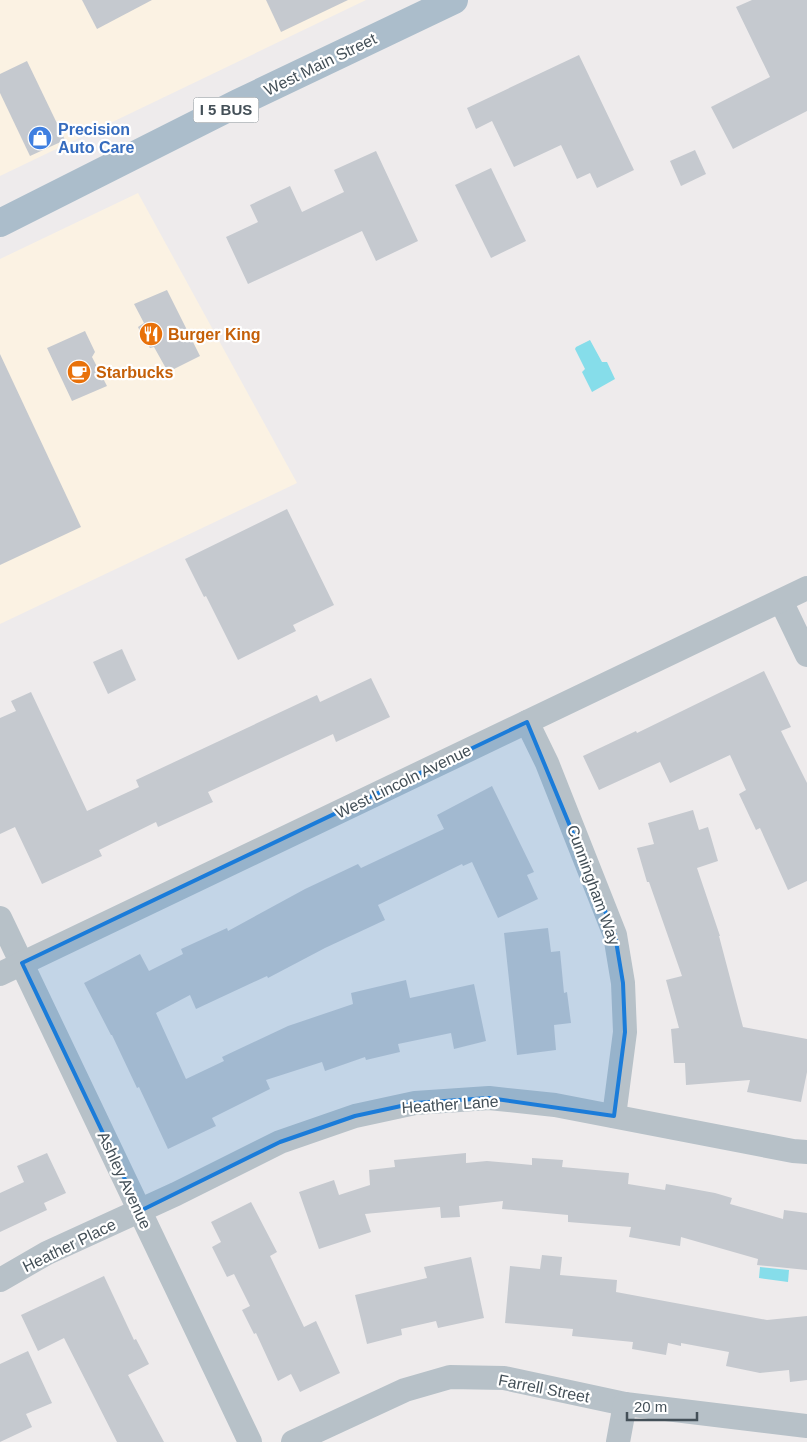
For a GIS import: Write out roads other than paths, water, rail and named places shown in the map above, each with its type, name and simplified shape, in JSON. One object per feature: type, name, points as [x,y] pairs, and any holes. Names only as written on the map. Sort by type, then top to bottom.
[{"type":"main road","name":"West Main Street","points":[[0,223],[246,99],[454,0]]},
{"type":"street","name":"West Lincoln Avenue","points":[[0,974],[807,588]]},
{"type":"street","points":[[781,601],[807,655]]},
{"type":"street","name":"Cunningham Way","points":[[527,722],[548,763],[615,934],[623,983],[625,1032],[614,1116]]},
{"type":"street","name":"Ashley Avenue","points":[[0,918],[250,1442]]},
{"type":"street","name":"Heather Lane","points":[[140,1211],[280,1142],[355,1116],[415,1103],[489,1098],[555,1105],[793,1151],[807,1152]]},
{"type":"street","name":"Heather Place","points":[[0,1280],[47,1254],[140,1211]]},
{"type":"street","name":"Farrell Street","points":[[293,1442],[405,1390],[450,1378],[504,1378],[625,1404],[807,1426]]},
{"type":"street","points":[[618,1442],[625,1404]]},
{"type":"water","points":[[590,340],[602,362],[607,362],[615,379],[592,392],[582,372],[585,369],[575,349]]},
{"type":"water","points":[[760,1267],[789,1270],[788,1282],[759,1278]]},
{"type":"place","name":"Precision Auto Care","points":[[40,138]]},
{"type":"place","name":"Burger King","points":[[151,334]]},
{"type":"place","name":"Starbucks","points":[[79,372]]}]
